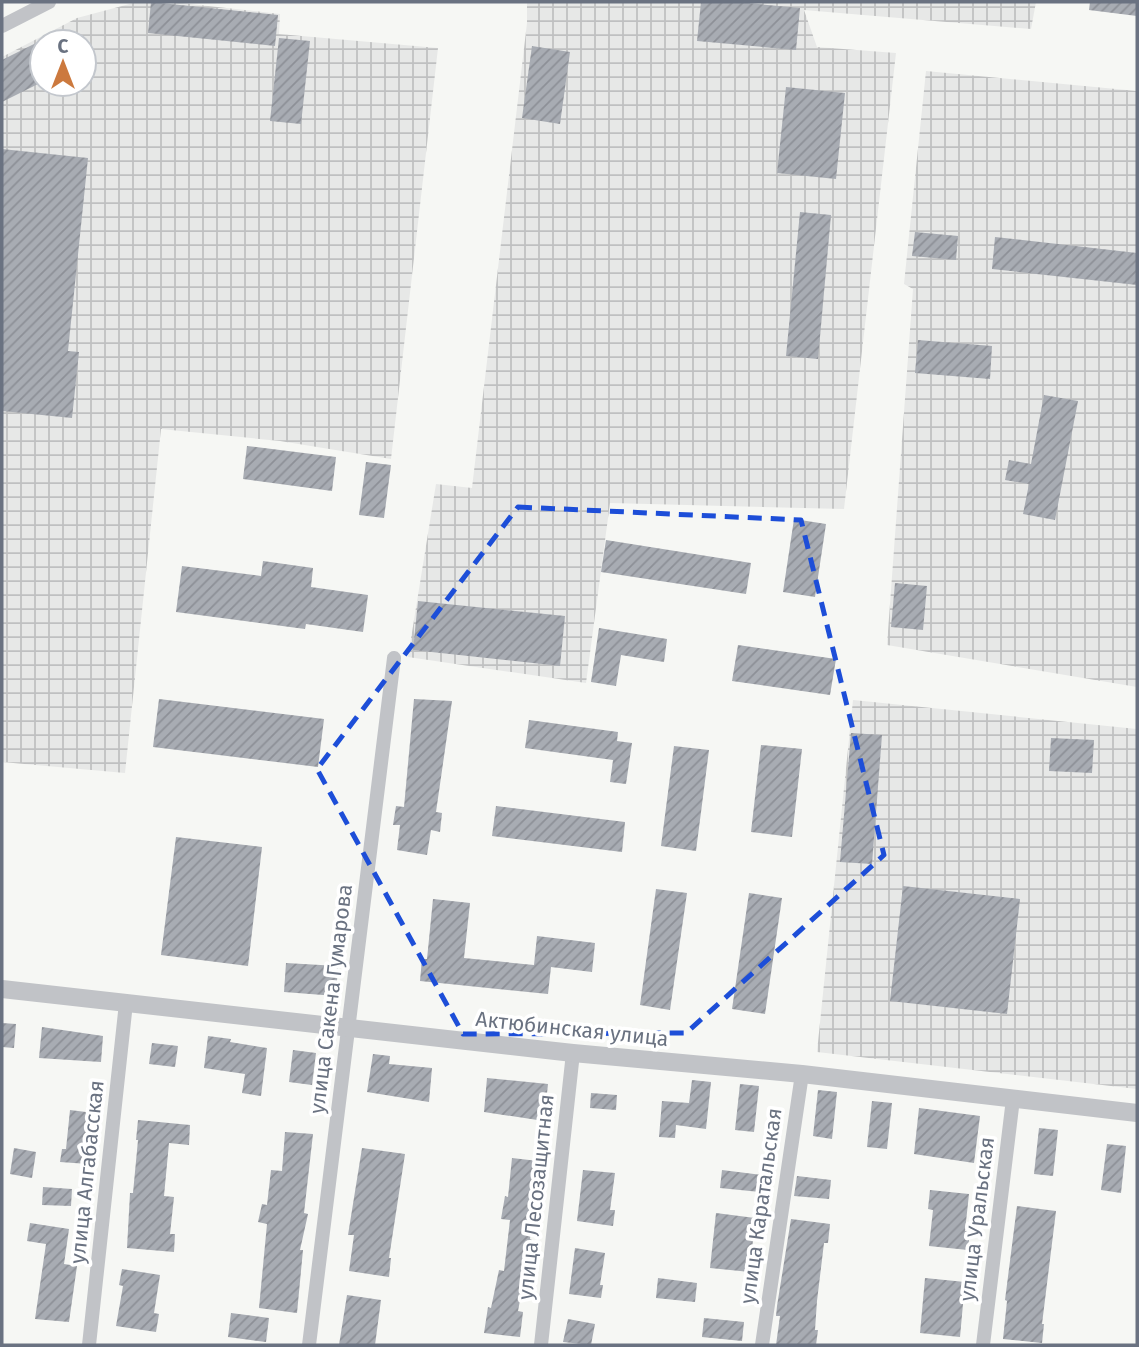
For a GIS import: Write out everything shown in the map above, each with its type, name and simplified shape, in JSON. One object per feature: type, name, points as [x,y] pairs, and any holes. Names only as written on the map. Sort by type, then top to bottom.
[{"type":"street","points":[[2,26],[49,2]]},
{"type":"street","name":"улица Сакена Гумарова","points":[[309,1345],[394,658]]},
{"type":"street","name":"Актюбинская улица","points":[[2,989],[573,1053],[802,1074],[1137,1113]]},
{"type":"street","name":"улица Алгабасская","points":[[89,1345],[126,1003]]},
{"type":"street","name":"улица Лесозащитная","points":[[541,1345],[573,1053]]},
{"type":"street","name":"улица Каратальская","points":[[762,1345],[802,1074]]},
{"type":"street","name":"улица Уральская","points":[[982,1345],[1013,1099]]},
{"type":"highlighted area","points":[[518,507],[801,520],[884,855],[686,1033],[463,1034],[317,769]]},
{"type":"shaded area","points":[[137,2],[172,2],[280,14],[279,34],[438,48],[391,459],[280,441],[161,429],[125,773],[2,762],[2,57],[28,43],[28,98],[98,98],[98,28],[58,28],[77,18]]},
{"type":"shaded area","points":[[527,2],[1036,2],[1031,29],[804,10],[817,47],[896,53],[844,509],[610,503],[586,683],[408,657],[436,484],[472,488],[527,23]]},
{"type":"shaded area","points":[[926,71],[1137,91],[1137,687],[887,645],[913,289],[904,284]]},
{"type":"shaded area","points":[[853,700],[1137,729],[1137,1089],[817,1052]]},
{"type":"building","points":[[151,2],[278,15],[275,46],[148,33]]},
{"type":"building","points":[[701,2],[737,2],[800,8],[796,50],[697,41]]},
{"type":"building","points":[[1090,2],[1137,2],[1137,16],[1089,10]]},
{"type":"building","points":[[279,38],[310,41],[301,124],[270,121]]},
{"type":"building","points":[[532,46],[570,52],[560,124],[522,118]]},
{"type":"building","points":[[28,47],[28,89],[2,102],[2,60]]},
{"type":"building","points":[[786,87],[845,93],[836,179],[777,173]]},
{"type":"building","points":[[2,149],[88,158],[68,351],[79,352],[72,418],[2,411]]},
{"type":"building","points":[[800,212],[831,215],[818,359],[786,356]]},
{"type":"building","points":[[915,232],[958,236],[956,260],[912,256]]},
{"type":"building","points":[[995,237],[1137,253],[1137,285],[992,269]]},
{"type":"building","points":[[918,340],[992,346],[990,379],[915,373]]},
{"type":"building","points":[[1044,395],[1078,401],[1055,520],[1023,514],[1029,484],[1005,480],[1009,460],[1031,464]]},
{"type":"building","points":[[247,446],[336,457],[332,491],[243,479]]},
{"type":"building","points":[[366,462],[391,465],[384,518],[359,515]]},
{"type":"building","points":[[794,519],[826,524],[815,597],[783,592]]},
{"type":"building","points":[[606,540],[751,563],[746,594],[601,572]]},
{"type":"building","points":[[263,561],[313,568],[311,587],[368,595],[363,632],[306,624],[305,629],[176,612],[182,566],[261,576]]},
{"type":"building","points":[[895,583],[927,586],[923,630],[891,627]]},
{"type":"building","points":[[418,601],[565,616],[560,666],[413,650]]},
{"type":"building","points":[[599,628],[667,639],[664,662],[621,655],[616,686],[591,682]]},
{"type":"building","points":[[738,645],[836,659],[830,695],[732,681]]},
{"type":"building","points":[[159,699],[324,719],[318,767],[153,747]]},
{"type":"building","points":[[414,699],[452,701],[436,812],[442,813],[440,832],[431,830],[427,855],[397,850],[400,825],[393,825],[396,806],[404,807]]},
{"type":"building","points":[[529,720],[618,732],[617,741],[632,743],[626,784],[610,782],[613,760],[525,748]]},
{"type":"building","points":[[851,733],[882,735],[872,864],[840,862]]},
{"type":"building","points":[[1051,738],[1094,740],[1092,773],[1049,771]]},
{"type":"building","points":[[761,745],[802,749],[792,837],[751,832]]},
{"type":"building","points":[[674,746],[709,750],[696,851],[661,846]]},
{"type":"building","points":[[496,806],[625,822],[622,852],[492,836]]},
{"type":"building","points":[[176,837],[262,847],[248,966],[161,955]]},
{"type":"building","points":[[903,886],[1020,899],[1007,1014],[890,1001]]},
{"type":"building","points":[[656,889],[687,893],[670,1010],[640,1005]]},
{"type":"building","points":[[749,893],[782,898],[765,1014],[732,1009]]},
{"type":"building","points":[[433,899],[470,903],[464,958],[534,965],[537,936],[595,943],[592,972],[551,967],[548,994],[420,981],[422,959],[427,959]]},
{"type":"building","points":[[286,963],[338,966],[336,996],[284,992]]},
{"type":"building","points":[[2,1023],[16,1024],[14,1048],[2,1047]]},
{"type":"building","points":[[42,1027],[103,1036],[101,1062],[39,1058]]},
{"type":"building","points":[[208,1036],[267,1048],[261,1096],[242,1093],[245,1074],[204,1068]]},
{"type":"building","points":[[152,1043],[178,1046],[175,1067],[149,1064]]},
{"type":"building","points":[[293,1050],[316,1053],[312,1085],[289,1082]]},
{"type":"building","points":[[373,1054],[390,1056],[389,1064],[432,1068],[429,1102],[367,1092]]},
{"type":"building","points":[[487,1078],[548,1084],[544,1121],[484,1112]]},
{"type":"building","points":[[692,1080],[711,1082],[706,1129],[676,1125],[675,1138],[659,1137],[662,1101],[689,1103]]},
{"type":"building","points":[[740,1084],[759,1086],[754,1132],[735,1130]]},
{"type":"building","points":[[818,1090],[837,1092],[832,1139],[813,1136]]},
{"type":"building","points":[[591,1093],[617,1095],[616,1110],[590,1108]]},
{"type":"building","points":[[872,1101],[892,1103],[887,1149],[867,1147]]},
{"type":"building","points":[[919,1108],[980,1116],[974,1163],[914,1154]]},
{"type":"building","points":[[70,1110],[94,1113],[88,1164],[60,1162],[62,1149],[66,1149]]},
{"type":"building","points":[[138,1120],[190,1125],[189,1145],[169,1143],[164,1196],[174,1197],[170,1234],[175,1234],[174,1252],[127,1248]]},
{"type":"building","points":[[1039,1128],[1058,1130],[1053,1176],[1034,1174]]},
{"type":"building","points":[[285,1132],[313,1134],[304,1213],[308,1214],[300,1250],[303,1250],[297,1313],[259,1308],[267,1224],[258,1222],[262,1204],[267,1205],[271,1170],[282,1171]]},
{"type":"building","points":[[1107,1144],[1126,1146],[1121,1193],[1101,1190]]},
{"type":"building","points":[[14,1148],[36,1152],[32,1178],[10,1174]]},
{"type":"building","points":[[362,1148],[405,1154],[389,1258],[389,1277],[349,1271],[354,1235],[348,1235]]},
{"type":"building","points":[[512,1158],[538,1161],[529,1263],[518,1311],[523,1312],[520,1337],[484,1333],[488,1307],[491,1308],[499,1270],[504,1271],[510,1220],[501,1219],[505,1196],[508,1197]]},
{"type":"building","points":[[583,1170],[615,1173],[610,1210],[615,1210],[613,1226],[577,1221]]},
{"type":"building","points":[[722,1170],[762,1175],[760,1192],[720,1188]]},
{"type":"building","points":[[797,1176],[831,1180],[829,1199],[794,1196]]},
{"type":"building","points":[[43,1187],[72,1189],[71,1206],[42,1205]]},
{"type":"building","points":[[930,1190],[969,1194],[965,1231],[970,1231],[968,1250],[929,1246],[933,1210],[928,1209]]},
{"type":"building","points":[[1017,1206],[1056,1211],[1042,1343],[1003,1339]]},
{"type":"building","points":[[716,1213],[755,1218],[750,1272],[710,1268]]},
{"type":"building","points":[[791,1219],[830,1224],[828,1243],[824,1243],[817,1301],[816,1345],[776,1345],[780,1316],[776,1316],[777,1306]]},
{"type":"building","points":[[30,1223],[69,1229],[64,1264],[77,1266],[69,1322],[35,1319],[46,1244],[27,1241]]},
{"type":"building","points":[[575,1248],[605,1253],[600,1285],[603,1285],[601,1298],[569,1294]]},
{"type":"building","points":[[122,1269],[160,1275],[154,1313],[159,1314],[156,1332],[116,1326],[123,1286],[119,1285]]},
{"type":"building","points":[[658,1278],[697,1283],[695,1302],[656,1298]]},
{"type":"building","points":[[925,1278],[965,1282],[960,1337],[920,1333]]},
{"type":"building","points":[[347,1295],[381,1300],[375,1345],[339,1345]]},
{"type":"building","points":[[231,1313],[269,1318],[266,1342],[228,1337]]},
{"type":"building","points":[[704,1318],[744,1322],[742,1341],[702,1337]]},
{"type":"building","points":[[568,1319],[595,1324],[591,1345],[563,1342]]}]
